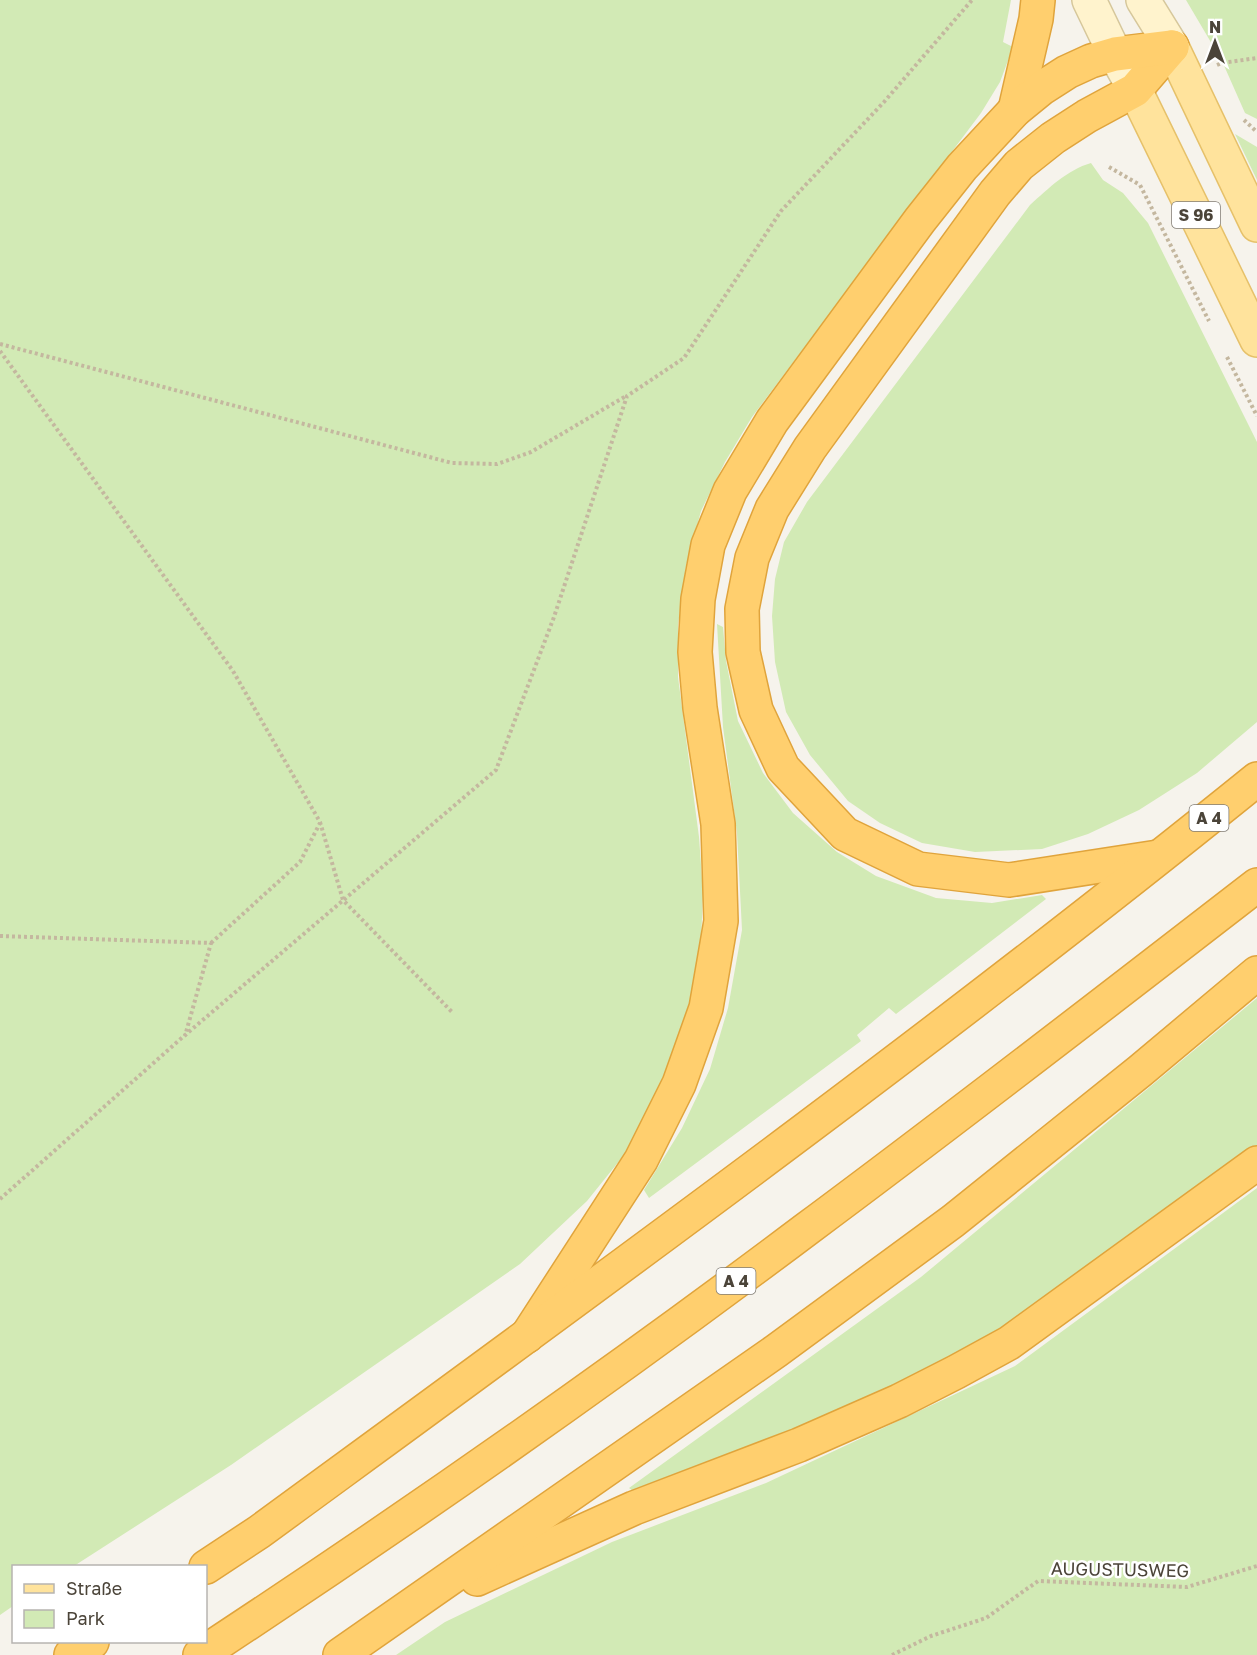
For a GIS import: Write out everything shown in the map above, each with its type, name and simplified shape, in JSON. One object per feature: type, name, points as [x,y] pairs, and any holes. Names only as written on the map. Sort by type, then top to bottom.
[{"type":"highway","points":[[1015,110],[1036,19],[1038,0]]},
{"type":"highway","points":[[527,1336],[641,1160],[680,1083],[706,1008],[720,921],[718,824],[700,708],[695,652],[698,599],[708,545],[730,491],[772,421],[920,220],[962,167],[1015,110],[1042,88],[1067,72],[1091,61],[1114,54],[1172,47]]},
{"type":"highway","points":[[1160,857],[1009,880],[918,869],[845,834],[783,768],[756,710],[743,652],[742,609],[752,558],[772,509],[810,448],[995,193],[1019,165],[1053,138],[1135,90],[1172,47]]},
{"type":"highway","name":"A 4","points":[[207,1566],[259,1532],[527,1336],[909,1051],[1257,779]]},
{"type":"highway","name":"A 4","points":[[201,1655],[289,1597],[558,1410],[797,1237],[1257,885]]},
{"type":"highway","points":[[340,1655],[776,1352],[953,1221],[1140,1071],[1257,973]]},
{"type":"highway","points":[[407,1610],[634,1508],[799,1445],[899,1401],[956,1372],[1009,1343],[1257,1163]]},
{"type":"highway","points":[[71,1655],[89,1643]]},
{"type":"main road","name":"S 96","points":[[1089,0],[1257,340]]},
{"type":"main road","name":"S 96","points":[[1143,0],[1172,47],[1257,225]]},
{"type":"path","points":[[0,344],[452,463],[497,464],[531,452],[627,396],[684,358],[781,211],[884,102],[972,0]]},
{"type":"path","points":[[1214,67],[1222,63],[1257,58]]},
{"type":"path","points":[[1109,167],[1140,185],[1209,322]]},
{"type":"path","points":[[0,351],[233,671],[320,822],[343,900],[452,1012]]},
{"type":"path","points":[[1225,353],[1257,416]]},
{"type":"path","points":[[0,1199],[184,1036],[496,770],[554,617],[627,396]]},
{"type":"path","points":[[184,1036],[211,943],[300,862],[320,822]]},
{"type":"path","points":[[0,936],[211,943]]},
{"type":"path","name":"AUGUSTUSWEG","points":[[892,1655],[931,1636],[986,1618],[1038,1581],[1187,1587],[1257,1566]]},
{"type":"green space","points":[[0,0],[1011,0],[1003,42],[1013,47],[1000,82],[981,113],[752,417],[725,462],[701,511],[686,566],[678,625],[678,677],[699,837],[703,892],[701,942],[695,990],[658,1097],[624,1155],[587,1201],[520,1264],[231,1465],[76,1565],[12,1565],[12,1607],[0,1615]]},
{"type":"green space","points":[[1186,0],[1257,0],[1257,119],[1245,113],[1222,61]]},
{"type":"green space","points":[[1235,134],[1257,147],[1257,180]]},
{"type":"green space","points":[[1091,163],[1103,180],[1123,193],[1148,223],[1257,442],[1257,722],[1197,773],[1139,810],[1088,834],[1042,849],[975,852],[922,843],[880,823],[848,801],[810,755],[786,712],[775,662],[772,616],[775,579],[784,542],[807,502],[1030,205],[1066,175]]},
{"type":"green space","points":[[717,624],[723,627],[726,661],[738,721],[763,773],[793,813],[837,852],[876,876],[936,898],[992,903],[1042,895],[1046,899],[896,1014],[889,1008],[857,1035],[861,1041],[649,1198],[644,1190],[682,1128],[710,1069],[728,1008],[742,930],[737,833],[723,727]]},
{"type":"green space","points":[[1257,998],[1257,1145],[1107,1257],[1018,1318],[930,1373],[637,1494],[629,1488],[921,1277]]},
{"type":"green space","points":[[1257,1188],[1257,1655],[396,1655],[445,1622],[612,1542],[766,1483],[1015,1366]]}]
